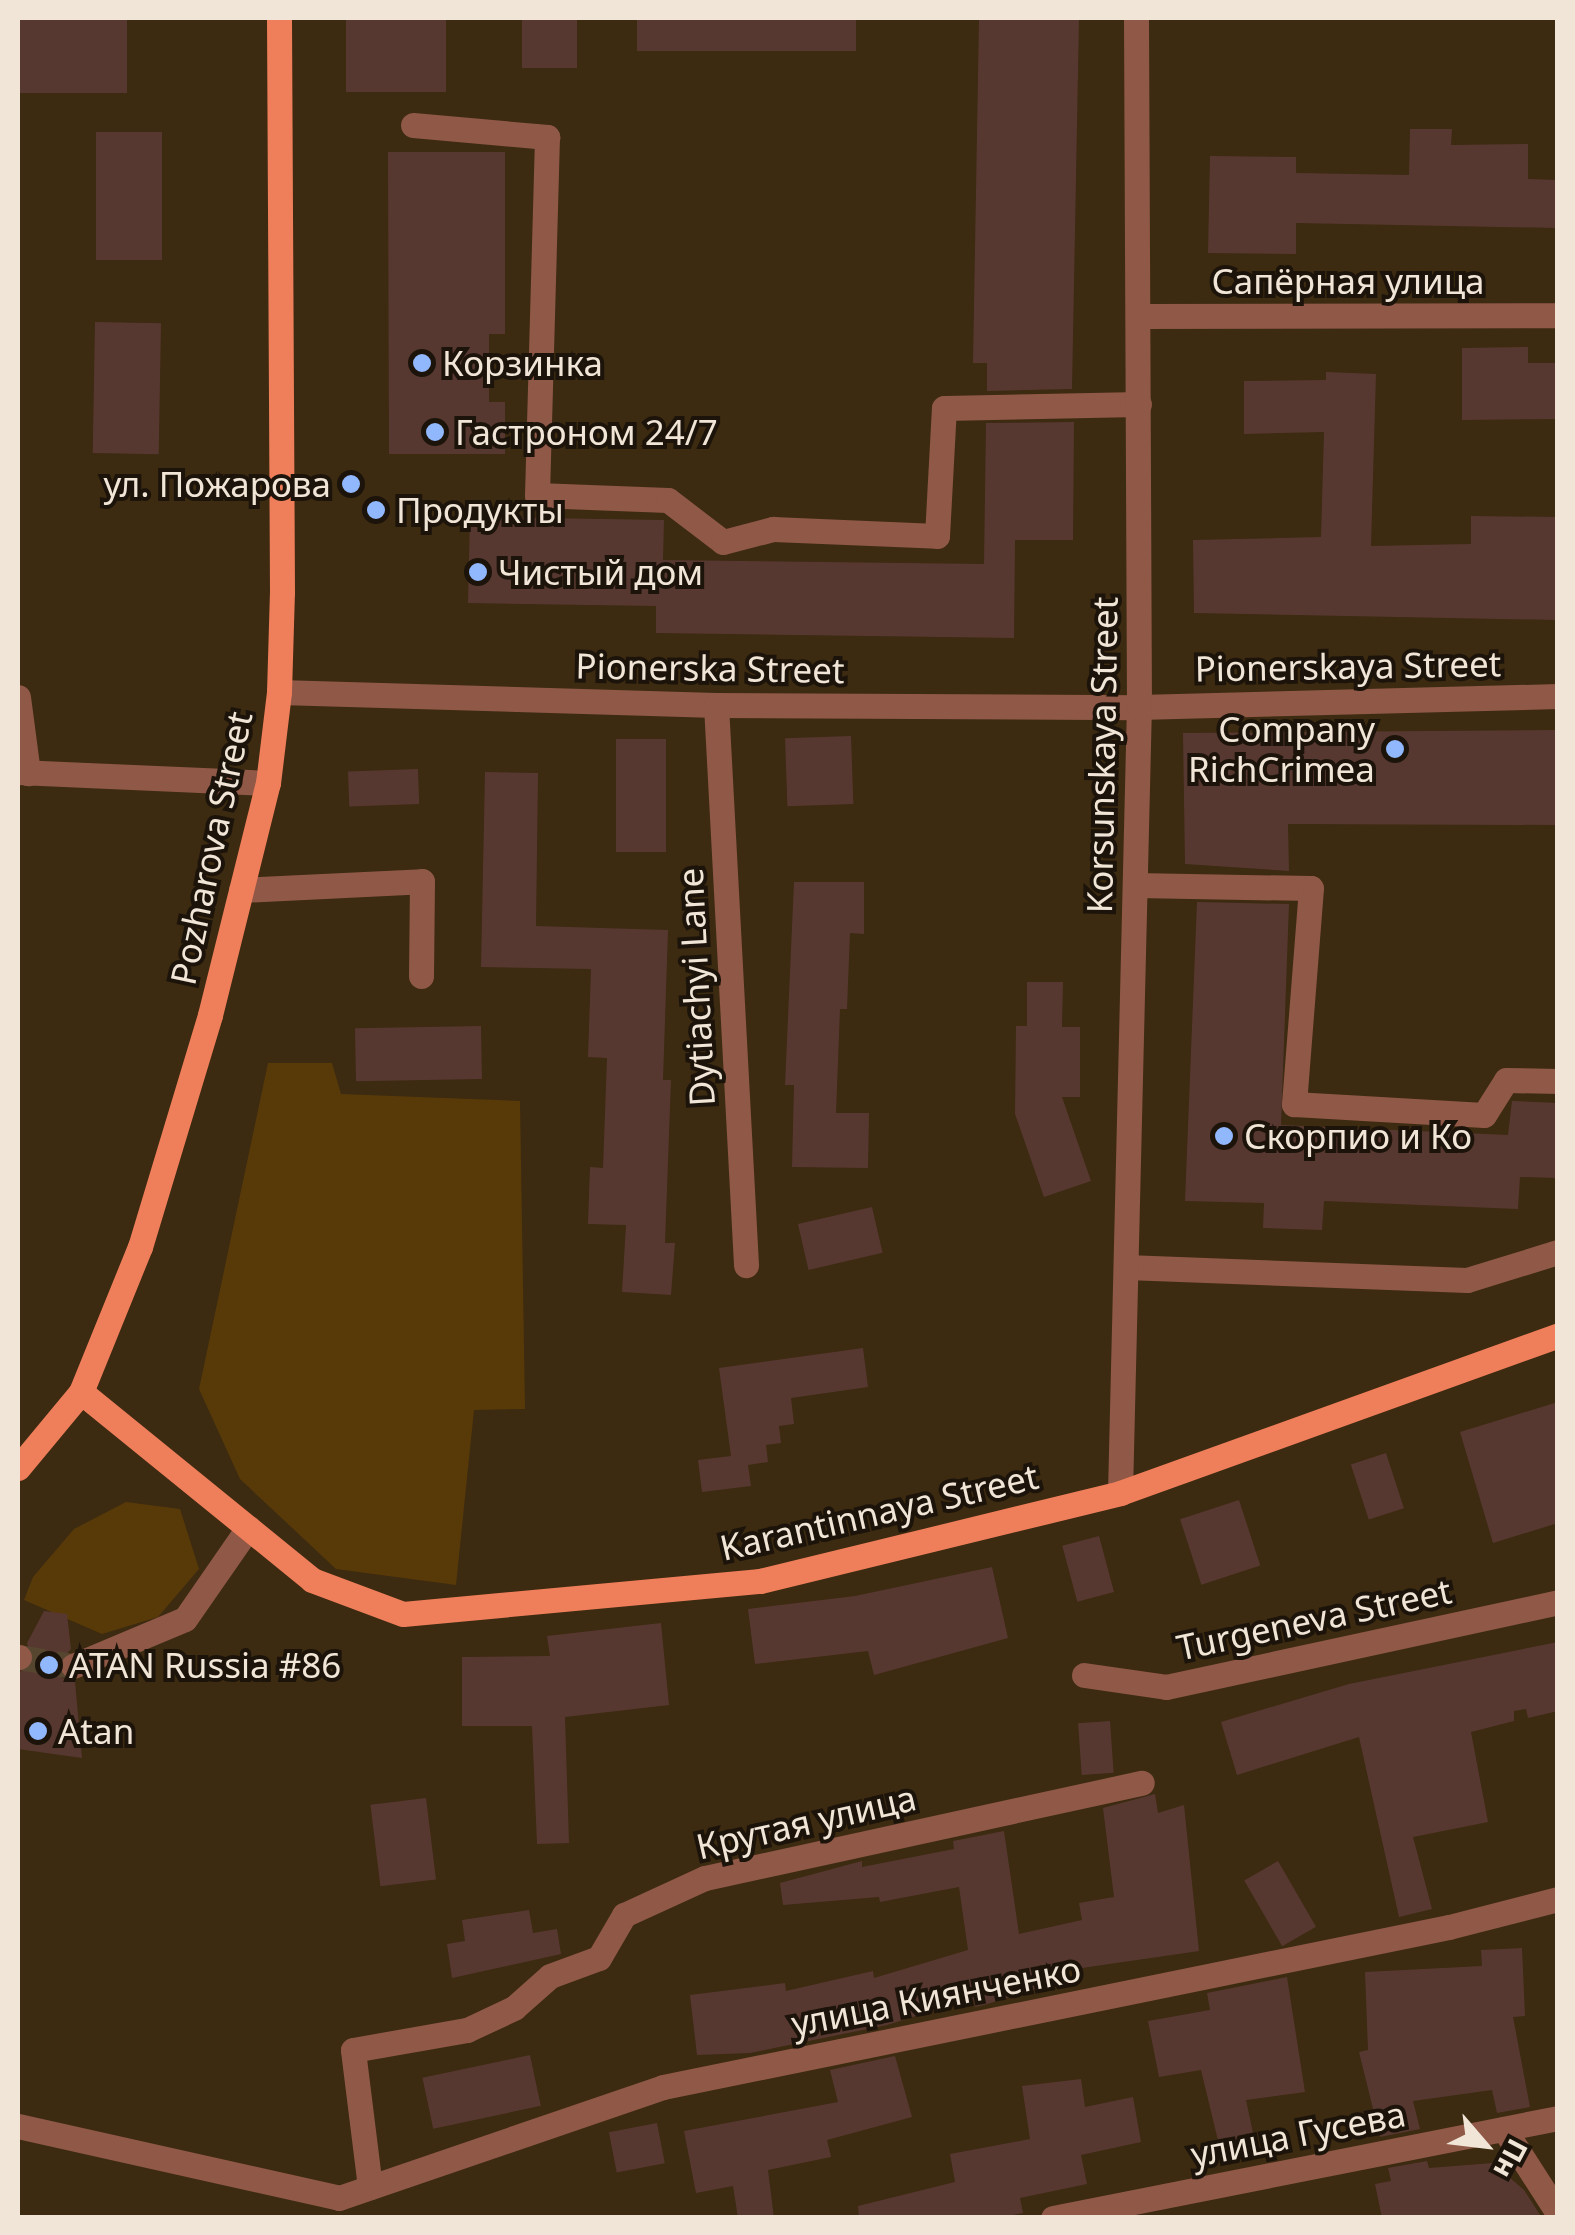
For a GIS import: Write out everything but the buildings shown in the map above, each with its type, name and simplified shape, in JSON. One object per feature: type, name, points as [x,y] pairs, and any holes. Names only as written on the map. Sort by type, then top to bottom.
[{"type":"main road","name":"Pozharova Street","points":[[18,1468],[80,1392],[140,1246],[268,783],[280,692],[284,92],[279,18]]},
{"type":"main road","name":"Karantinnaya Street","points":[[80,1392],[312,1580],[403,1614],[760,1581],[1120,1493],[1558,1334]]},
{"type":"street","name":"Korsunskaya Street","points":[[1120,1493],[1139,706],[1136,18]]},
{"type":"street","points":[[413,125],[547,137],[537,494],[668,500],[723,542],[773,530],[937,536],[944,408],[1139,404]]},
{"type":"street","name":"Сапёрная улица","points":[[1138,316],[1558,315]]},
{"type":"street","name":"Pionerska Street","points":[[280,692],[716,706],[1139,706]]},
{"type":"street","name":"Pionerskaya Street","points":[[1139,706],[1558,696]]},
{"type":"street","points":[[18,697],[23,773],[268,783]]},
{"type":"street","name":"Dytiachyi Lane","points":[[716,706],[746,1265]]},
{"type":"street","points":[[241,890],[422,881],[421,976]]},
{"type":"street","points":[[1135,885],[1311,888],[1294,1104],[1484,1115],[1506,1080],[1558,1082]]},
{"type":"street","points":[[1126,1267],[1467,1280],[1558,1252]]},
{"type":"street","points":[[72,1666],[185,1620],[248,1528]]},
{"type":"street","name":"Turgeneva Street","points":[[1084,1675],[1166,1687],[1558,1602]]},
{"type":"street","name":"Крутая улица","points":[[370,2187],[354,2050],[467,2030],[514,2008],[550,1976],[599,1958],[624,1915],[705,1878],[1142,1783]]},
{"type":"street","name":"улица Киянченко","points":[[341,2208],[370,2187],[663,2087],[1449,1927],[1558,1899]]},
{"type":"street","name":"улица Гусева","points":[[1053,2218],[1558,2118]]},
{"type":"street","points":[[18,2126],[341,2208]]},
{"type":"street","points":[[1504,2129],[1558,2213]]},
{"type":"shaded area","points":[[268,1063],[332,1063],[341,1094],[520,1101],[525,1409],[474,1410],[456,1585],[336,1569],[240,1479],[199,1389]]},
{"type":"shaded area","points":[[126,1502],[180,1509],[199,1569],[158,1617],[102,1634],[24,1600],[33,1577],[74,1529]]},
{"type":"tunnel","points":[[19,1657],[73,1666]]},
{"type":"place","name":"Корзинка","points":[[422,363]]},
{"type":"place","name":"Гастроном 24/7","points":[[435,432]]},
{"type":"place","name":"ул. Пожарова","points":[[351,484]]},
{"type":"place","name":"Продукты","points":[[376,510]]},
{"type":"place","name":"Чистый дом","points":[[478,572]]},
{"type":"place","name":"Company RichCrimea","points":[[1395,749]]},
{"type":"place","name":"Скорпио и Ко","points":[[1224,1136]]},
{"type":"place","name":"ATAN Russia #86","points":[[49,1665]]},
{"type":"place","name":"Atan","points":[[38,1731]]}]
